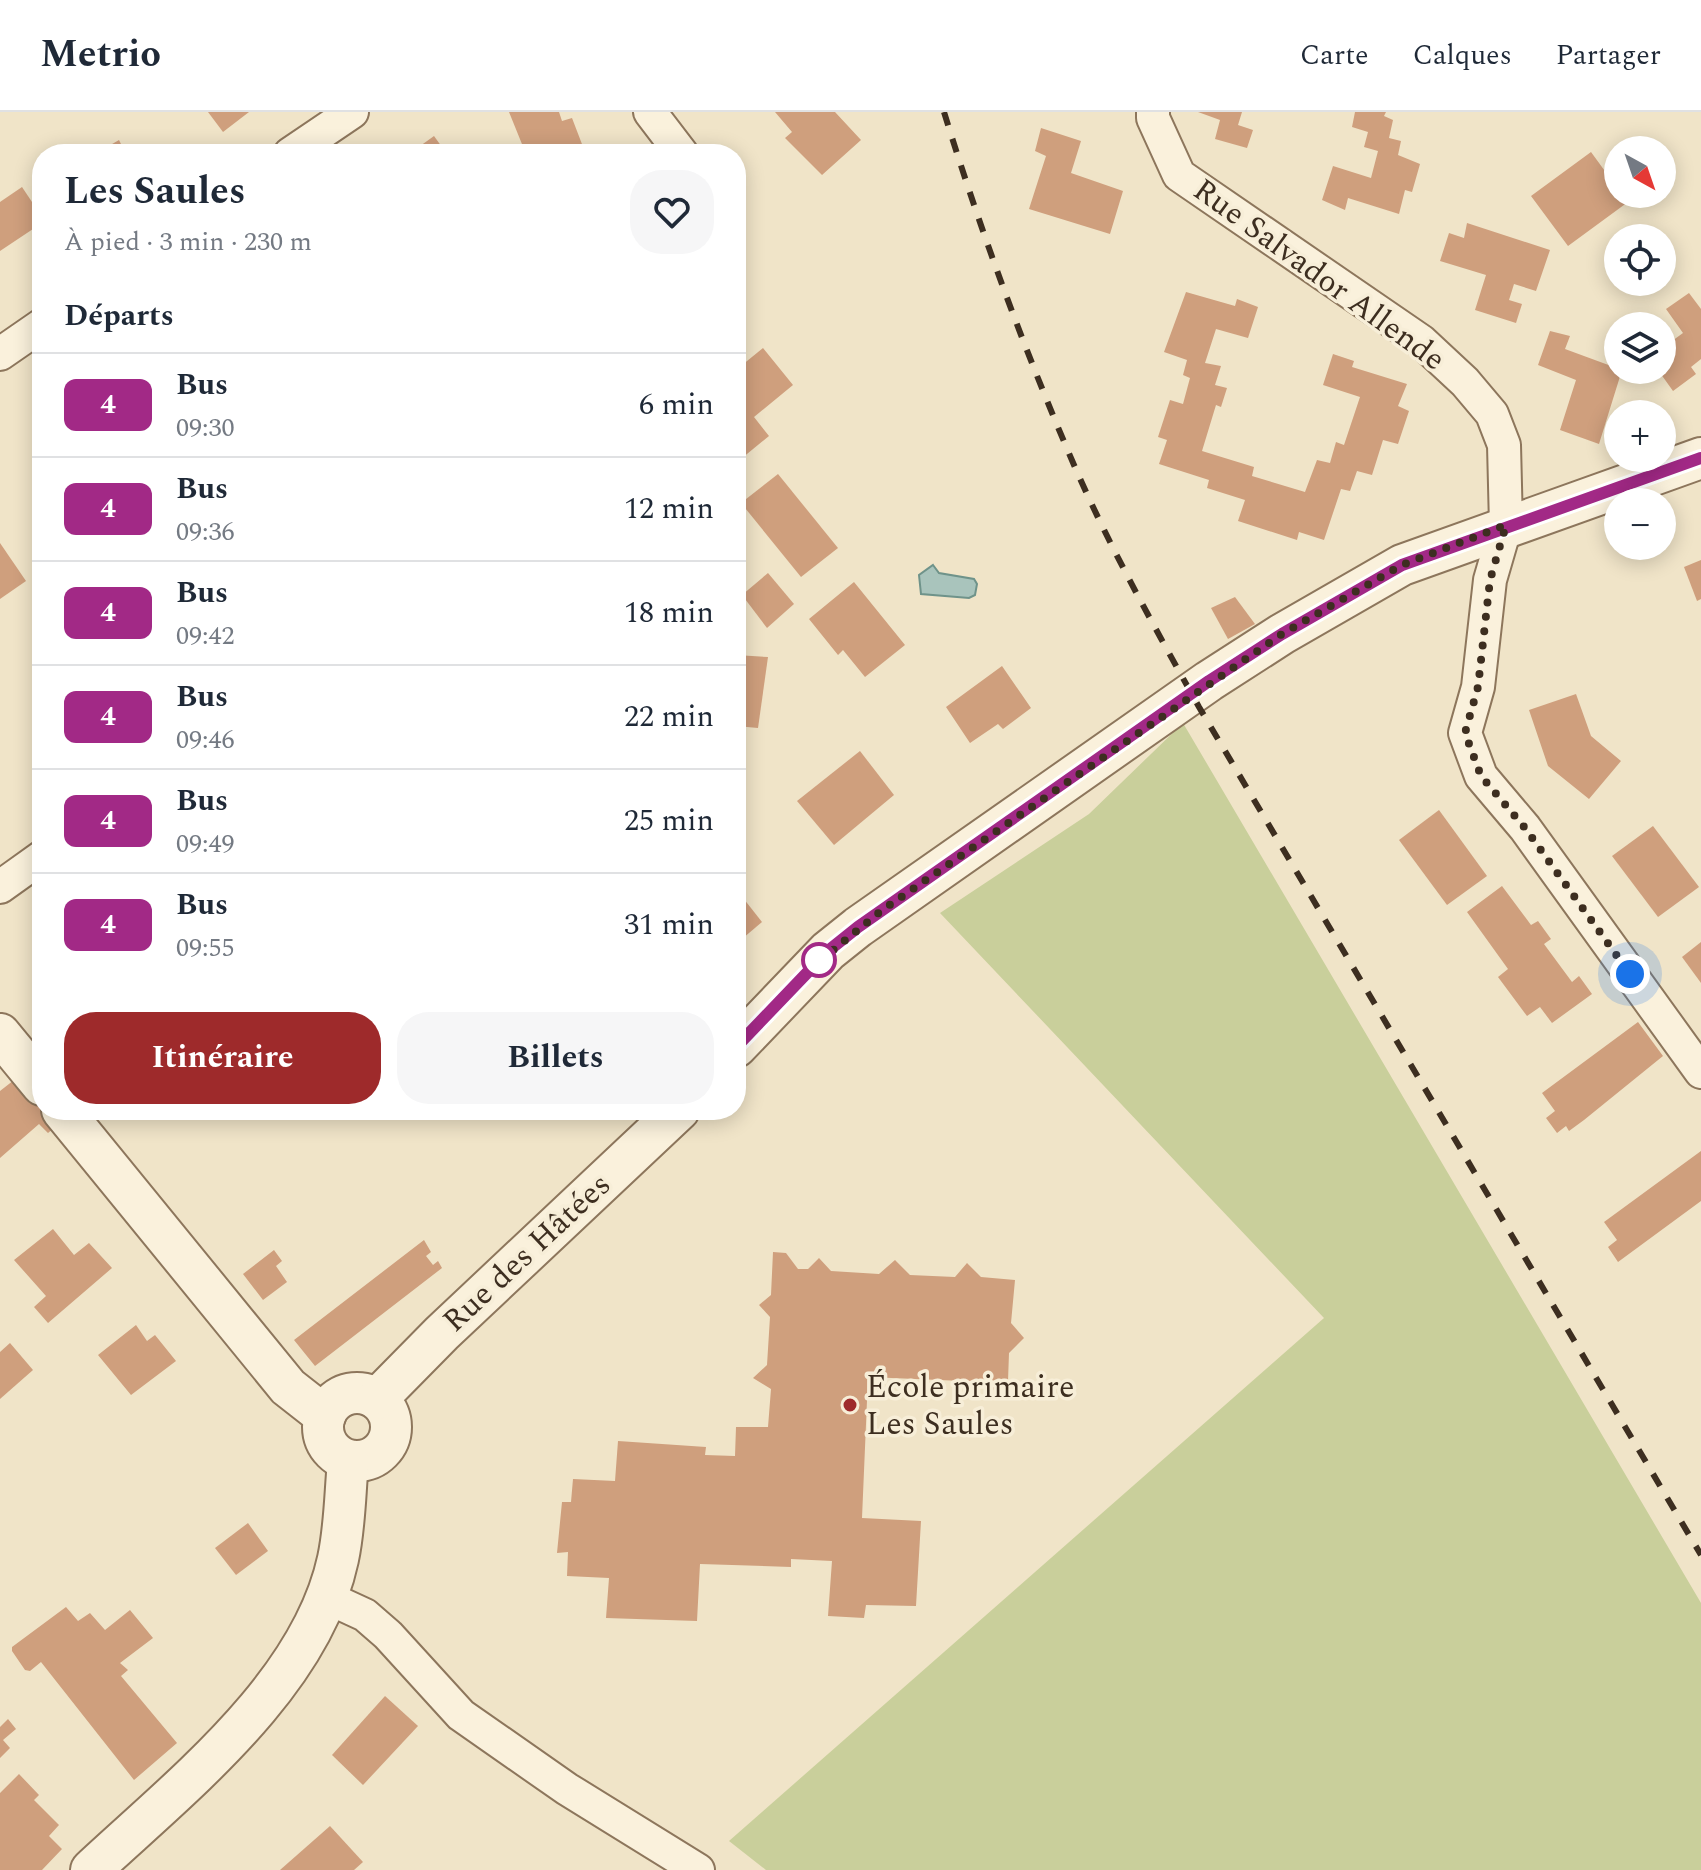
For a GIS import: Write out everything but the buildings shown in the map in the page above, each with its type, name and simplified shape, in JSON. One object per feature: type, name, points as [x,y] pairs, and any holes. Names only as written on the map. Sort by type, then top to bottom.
[{"type":"street","points":[[305,144],[352,112]]},
{"type":"street","points":[[650,112],[674,144]]},
{"type":"street","name":"Rue Salvador Allende","points":[[1153,112],[1179,175],[1421,341],[1465,382],[1492,414],[1504,445],[1506,525],[1490,580],[1478,687],[1465,733],[1481,776],[1525,828],[1701,1072]]},
{"type":"street","points":[[0,354],[32,332]]},
{"type":"street","points":[[746,1037],[828,951],[858,927],[1209,681],[1282,634],[1402,565],[1506,525],[1701,458]]},
{"type":"street","points":[[0,887],[32,864]]},
{"type":"street","points":[[0,1034],[32,1073]]},
{"type":"street","points":[[70,1120],[288,1387],[325,1416]]},
{"type":"street","name":"Rue des Hâtées","points":[[377,1399],[442,1333],[668,1120]]},
{"type":"street","points":[[351,1394],[377,1399],[391,1420],[388,1441],[372,1458],[348,1461],[327,1444],[323,1427],[325,1416],[340,1397],[351,1394]]},
{"type":"street","points":[[91,1870],[207,1761],[260,1703],[305,1639],[326,1597],[338,1558],[348,1461]]},
{"type":"street","points":[[326,1597],[365,1615],[388,1635],[461,1715],[567,1789],[698,1870]]},
{"type":"green space","points":[[1183,723],[1701,1603],[1701,1870],[766,1870],[729,1841],[1324,1318],[940,913],[1089,814]]},
{"type":"water","points":[[933,565],[939,573],[974,579],[977,584],[975,595],[969,598],[921,594],[919,575]]},
{"type":"railway","points":[[944,112],[988,246],[1038,378],[1088,496],[1134,588],[1199,707],[1701,1555]]},
{"type":"bus line","name":"4","points":[[746,1036],[828,951],[858,927],[1209,681],[1282,634],[1402,565],[1506,525],[1701,458]]},
{"type":"place","name":"École primaire Les Saules","points":[[850,1405]]},
{"type":"route","points":[[819,960],[810,969],[858,927],[1209,681],[1282,634],[1402,565],[1506,525],[1490,580],[1478,687],[1465,733],[1481,776],[1525,828],[1630,974]]}]
